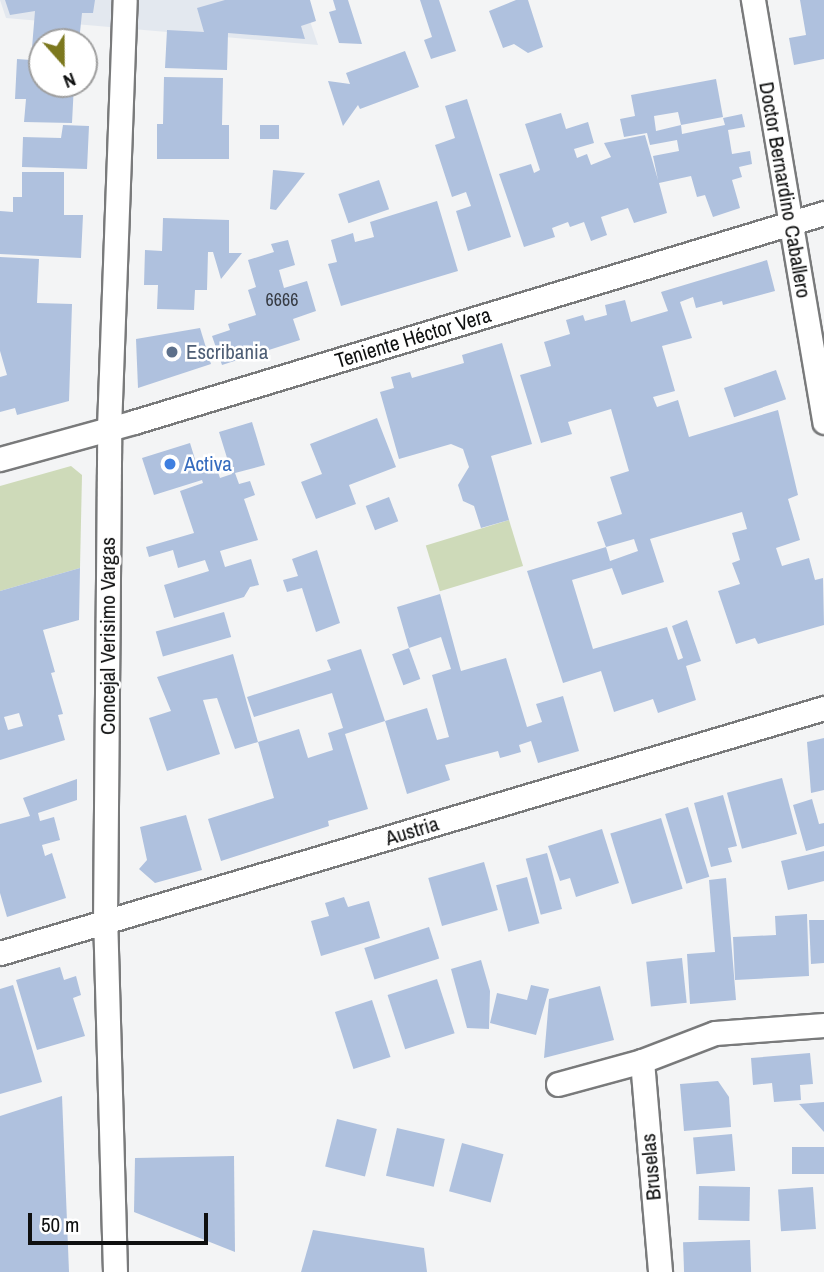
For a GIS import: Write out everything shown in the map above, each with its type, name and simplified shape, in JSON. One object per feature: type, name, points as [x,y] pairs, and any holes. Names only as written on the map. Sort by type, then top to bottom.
[{"type":"street","name":"Concejal Verisimo Vargas","points":[[115,1272],[106,922],[109,428],[125,0]]},
{"type":"street","name":"Doctor Bernardino Caballero","points":[[753,0],[824,422]]},
{"type":"street","name":"Teniente Héctor Vera","points":[[0,459],[824,213]]},
{"type":"street","name":"Austria","points":[[0,953],[824,708]]},
{"type":"street","points":[[558,1084],[642,1061],[715,1033],[824,1024]]},
{"type":"street","name":"Bruselas","points":[[642,1061],[660,1272]]},
{"type":"shaded area","points":[[0,0],[303,0],[318,45],[6,18]]},
{"type":"green space","points":[[71,466],[82,475],[80,568],[0,591],[0,486]]},
{"type":"green space","points":[[509,520],[523,566],[440,591],[426,545]]},
{"type":"building","points":[[5,0],[95,0],[93,13],[82,13],[80,28],[34,28],[35,11],[10,15]]},
{"type":"building","points":[[225,0],[310,0],[316,21],[301,26],[305,39],[228,33],[227,70],[165,68],[167,30],[204,32],[197,8]]},
{"type":"building","points":[[333,0],[348,0],[362,44],[339,43],[329,12],[336,10]]},
{"type":"building","points":[[420,0],[439,0],[456,51],[431,59],[424,40],[432,37]]},
{"type":"building","points":[[516,0],[528,0],[543,47],[528,53],[514,44],[503,48],[489,11]]},
{"type":"building","points":[[800,0],[824,0],[824,59],[794,65],[789,38],[806,35]]},
{"type":"building","points":[[405,51],[419,87],[360,109],[358,105],[343,126],[328,81],[350,84],[346,73]]},
{"type":"building","points":[[17,59],[28,60],[28,98],[73,98],[72,123],[24,122],[26,99],[15,99]]},
{"type":"building","points":[[164,77],[223,78],[222,125],[229,125],[229,159],[157,159],[157,124],[163,124]]},
{"type":"building","points":[[716,79],[723,117],[681,125],[682,134],[725,125],[723,118],[742,114],[745,127],[728,130],[732,154],[750,151],[752,164],[739,167],[742,177],[732,180],[740,208],[713,217],[705,195],[697,197],[691,176],[659,183],[667,213],[634,223],[628,208],[601,217],[607,235],[591,241],[584,222],[570,227],[568,222],[552,228],[555,237],[524,247],[499,174],[531,164],[534,173],[540,170],[525,124],[561,113],[566,129],[588,122],[594,143],[574,149],[577,158],[587,154],[591,165],[611,157],[604,143],[645,135],[658,180],[653,156],[679,151],[677,140],[650,145],[647,133],[624,137],[620,119],[635,116],[631,95]],"holes":[[[678,112],[681,125],[656,131],[654,116]]]},
{"type":"building","points":[[467,99],[511,237],[468,251],[456,211],[471,206],[466,192],[452,197],[435,145],[455,138],[445,106]]},
{"type":"building","points":[[63,125],[89,126],[87,169],[22,167],[23,137],[61,138]]},
{"type":"building","points":[[260,125],[279,125],[279,139],[260,139]]},
{"type":"building","points":[[273,170],[305,173],[276,210],[270,209]]},
{"type":"building","points":[[22,172],[64,172],[64,215],[83,215],[81,258],[0,254],[0,211],[13,212],[13,197],[22,197]]},
{"type":"building","points":[[379,180],[389,209],[348,223],[338,194]]},
{"type":"building","points":[[437,201],[458,271],[341,306],[328,264],[337,262],[331,240],[353,233],[355,242],[374,237],[370,222]]},
{"type":"building","points":[[163,218],[229,220],[229,253],[242,253],[221,279],[213,252],[208,252],[207,290],[195,290],[194,310],[157,309],[158,285],[144,285],[145,250],[162,251]]},
{"type":"building","points":[[288,240],[295,265],[279,270],[284,288],[307,281],[316,311],[293,319],[300,340],[222,365],[212,336],[230,330],[228,324],[256,315],[248,290],[256,287],[248,260],[274,252],[271,244]]},
{"type":"building","points":[[0,257],[39,259],[37,303],[72,304],[69,401],[17,415],[15,408],[0,412],[0,377],[7,375],[0,351]]},
{"type":"building","points":[[767,260],[775,291],[723,305],[722,301],[696,308],[693,297],[680,302],[692,338],[662,346],[675,391],[653,397],[657,407],[678,400],[689,437],[778,410],[798,495],[788,499],[800,540],[776,548],[782,566],[809,558],[815,580],[823,578],[824,625],[758,644],[755,638],[736,644],[718,591],[740,584],[732,563],[740,560],[732,533],[747,529],[742,512],[650,539],[664,582],[622,595],[612,568],[572,580],[593,649],[667,627],[678,660],[683,658],[672,626],[687,620],[701,661],[686,666],[696,700],[658,713],[653,699],[614,712],[601,671],[563,683],[527,571],[606,547],[597,522],[622,514],[610,477],[629,471],[611,409],[568,422],[572,434],[541,443],[520,375],[551,366],[544,342],[570,334],[566,320],[583,315],[585,321],[607,315],[605,305],[625,300],[631,322],[668,311],[661,292]],"holes":[[[634,539],[638,551],[610,561],[606,547]]]},
{"type":"building","name":"Escribania","points":[[200,328],[211,364],[138,388],[136,339]]},
{"type":"building","points":[[502,343],[532,444],[491,456],[509,520],[481,528],[474,506],[463,501],[458,485],[469,467],[463,449],[451,444],[399,459],[380,392],[394,388],[391,377],[410,372],[412,378],[464,363],[462,355]]},
{"type":"building","points":[[776,370],[786,399],[734,417],[724,388]]},
{"type":"building","points":[[377,418],[396,467],[349,485],[356,504],[316,519],[301,482],[322,474],[310,444]]},
{"type":"building","points":[[252,422],[265,465],[235,473],[239,484],[250,481],[255,495],[244,499],[258,540],[220,551],[225,567],[251,559],[259,585],[250,587],[244,597],[174,618],[164,585],[209,571],[205,560],[178,568],[173,550],[149,557],[146,547],[194,533],[180,491],[203,483],[202,480],[154,495],[142,458],[190,443],[198,469],[215,463],[220,478],[232,474],[219,432]]},
{"type":"building","points":[[389,497],[398,521],[375,530],[366,506]]},
{"type":"building","points":[[317,550],[340,623],[316,632],[302,588],[287,592],[283,580],[298,576],[292,559]]},
{"type":"building","points":[[80,568],[79,620],[43,630],[55,672],[51,673],[63,714],[58,715],[65,740],[0,760],[0,591]],"holes":[[[19,713],[23,726],[8,730],[4,717]]]},
{"type":"building","points":[[440,594],[461,671],[506,658],[527,727],[542,722],[536,704],[563,696],[579,751],[538,763],[531,741],[519,745],[521,752],[500,758],[498,751],[445,765],[450,780],[407,794],[385,721],[427,708],[437,740],[449,737],[432,675],[451,669],[441,637],[409,648],[397,607]]},
{"type":"building","points":[[224,612],[231,637],[163,657],[156,632]]},
{"type":"building","points":[[409,648],[420,679],[403,685],[392,654]]},
{"type":"building","points":[[361,649],[385,721],[345,734],[368,809],[328,821],[329,826],[221,861],[208,819],[274,798],[258,742],[299,729],[308,758],[333,750],[328,733],[343,728],[332,693],[254,717],[247,697],[331,670],[327,660]]},
{"type":"building","points":[[233,654],[258,742],[235,749],[217,698],[203,700],[220,754],[167,771],[149,718],[171,711],[157,677]]},
{"type":"building","points":[[824,738],[824,790],[811,793],[807,742]]},
{"type":"building","points":[[782,778],[797,834],[742,849],[727,793]]},
{"type":"building","points":[[77,779],[77,800],[38,813],[40,821],[54,817],[60,840],[42,845],[45,856],[52,853],[66,898],[7,917],[0,893],[0,824],[30,816],[23,798]]},
{"type":"building","points":[[723,795],[737,846],[728,848],[732,862],[711,867],[694,803]]},
{"type":"building","points":[[812,799],[819,824],[824,823],[824,846],[806,851],[793,805]]},
{"type":"building","points":[[688,807],[709,877],[686,884],[665,814]]},
{"type":"building","points":[[186,815],[202,870],[155,883],[139,869],[147,860],[140,827]]},
{"type":"building","points":[[661,818],[683,889],[632,904],[610,833]]},
{"type":"building","points":[[602,829],[619,883],[576,897],[570,878],[560,881],[548,846]]},
{"type":"building","points":[[824,851],[824,881],[788,890],[781,861]]},
{"type":"building","points":[[547,853],[562,909],[541,915],[526,859]]},
{"type":"building","points":[[484,862],[498,910],[442,926],[428,878]]},
{"type":"building","points":[[527,877],[539,923],[509,932],[496,885]]},
{"type":"building","points":[[726,878],[736,1000],[690,1004],[687,954],[715,952],[709,880]]},
{"type":"building","points":[[344,897],[348,907],[369,901],[380,938],[321,956],[311,921],[329,916],[325,903]]},
{"type":"building","points":[[807,914],[809,976],[735,980],[733,937],[776,935],[775,916]]},
{"type":"building","points":[[809,920],[824,920],[824,963],[811,964]]},
{"type":"building","points":[[429,927],[439,958],[375,979],[364,948]]},
{"type":"building","points":[[682,958],[687,1003],[651,1007],[646,962]]},
{"type":"building","points":[[481,960],[490,991],[489,1029],[467,1028],[451,969]]},
{"type":"building","points":[[60,967],[64,980],[76,976],[81,995],[73,998],[85,1036],[37,1050],[16,980]]},
{"type":"building","points":[[437,979],[455,1033],[405,1049],[388,995]]},
{"type":"building","points":[[13,985],[42,1082],[0,1094],[0,989]]},
{"type":"building","points":[[531,985],[549,989],[536,1035],[490,1023],[497,993],[527,1000]]},
{"type":"building","points":[[600,986],[614,1040],[544,1058],[549,999]]},
{"type":"building","points":[[372,1000],[391,1057],[353,1069],[335,1012]]},
{"type":"building","points":[[810,1053],[813,1084],[800,1085],[801,1100],[774,1102],[772,1083],[753,1085],[751,1058]]},
{"type":"building","points":[[718,1081],[729,1097],[731,1127],[684,1131],[680,1084]]},
{"type":"building","points":[[62,1096],[69,1272],[0,1272],[0,1116]]},
{"type":"building","points":[[824,1102],[824,1132],[799,1104]]},
{"type":"building","points":[[337,1119],[377,1129],[365,1176],[325,1167]]},
{"type":"building","points":[[397,1128],[445,1139],[434,1187],[386,1176]]},
{"type":"building","points":[[732,1134],[735,1171],[696,1174],[693,1137]]},
{"type":"building","points":[[462,1143],[504,1154],[491,1202],[449,1191]]},
{"type":"building","points":[[792,1147],[824,1147],[824,1174],[792,1174]]},
{"type":"building","points":[[234,1156],[235,1252],[134,1212],[135,1158]]},
{"type":"building","points":[[699,1186],[750,1187],[749,1221],[698,1220]]},
{"type":"building","points":[[813,1187],[816,1229],[781,1231],[778,1189]]},
{"type":"building","points":[[313,1230],[424,1248],[427,1272],[301,1272]]},
{"type":"building","points":[[750,1240],[751,1272],[684,1272],[683,1242]]},
{"type":"place","name":"Escribania","points":[[172,352]]},
{"type":"place","name":"Activa","points":[[170,464]]}]
